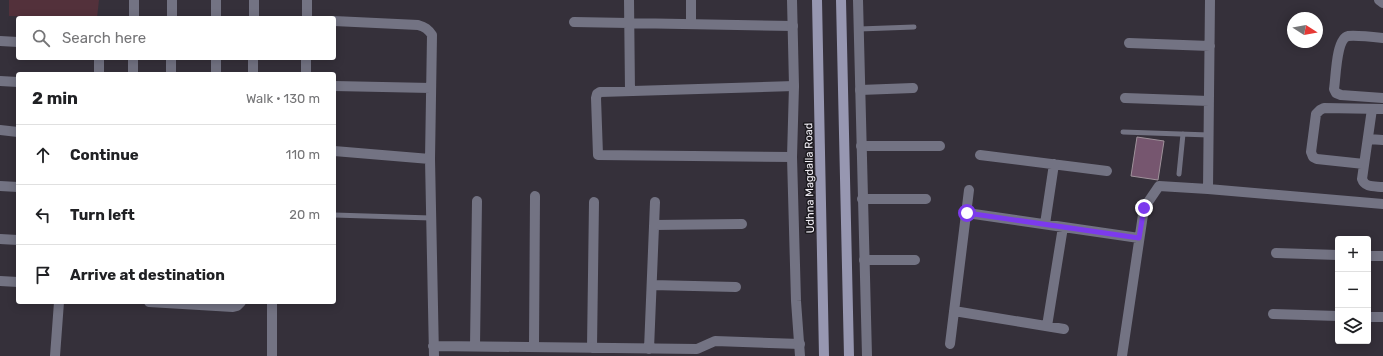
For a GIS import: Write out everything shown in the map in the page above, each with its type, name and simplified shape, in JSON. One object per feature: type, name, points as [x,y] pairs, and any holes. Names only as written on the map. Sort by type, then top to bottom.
[{"type":"main road","name":"Udhna Magdalla Road","points":[[817,0],[824,356]]},
{"type":"main road","points":[[841,0],[849,356]]},
{"type":"street","points":[[134,0],[134,16]]},
{"type":"street","points":[[172,0],[172,16]]},
{"type":"street","points":[[216,0],[216,16]]},
{"type":"street","points":[[254,0],[254,16]]},
{"type":"street","points":[[306,16],[307,0]]},
{"type":"street","points":[[629,0],[630,91]]},
{"type":"street","points":[[691,0],[691,24]]},
{"type":"street","points":[[792,0],[794,86],[792,157],[796,301],[800,356]]},
{"type":"street","points":[[858,0],[867,356]]},
{"type":"street","points":[[1208,189],[1210,0]]},
{"type":"street","points":[[1379,0],[1383,4]]},
{"type":"street","points":[[336,21],[418,25],[425,27],[432,35],[430,159],[434,351],[475,346],[592,348],[619,352],[649,349],[675,352],[697,349],[715,341],[800,344]]},
{"type":"street","points":[[574,22],[793,26]]},
{"type":"street","points":[[1383,38],[1348,36],[1343,39],[1339,46],[1334,89],[1336,93],[1341,95],[1383,98]]},
{"type":"street","points":[[0,41],[16,42]]},
{"type":"street","points":[[1129,43],[1210,46]]},
{"type":"street","points":[[99,60],[99,72]]},
{"type":"street","points":[[133,60],[133,72]]},
{"type":"street","points":[[171,60],[172,72]]},
{"type":"street","points":[[216,60],[216,72]]},
{"type":"street","points":[[253,60],[253,72]]},
{"type":"street","points":[[306,60],[306,72]]},
{"type":"street","points":[[0,81],[16,82]]},
{"type":"street","points":[[336,86],[431,88]]},
{"type":"street","points":[[792,157],[598,156],[597,94],[600,92],[794,86]]},
{"type":"street","points":[[860,90],[912,88]]},
{"type":"street","points":[[1125,98],[1209,101]]},
{"type":"street","points":[[1364,164],[1316,159],[1313,157],[1311,152],[1316,114],[1324,108],[1383,109]]},
{"type":"street","points":[[1372,108],[1362,179],[1363,183],[1367,185],[1383,187]]},
{"type":"street","points":[[0,130],[16,132]]},
{"type":"street","points":[[1368,139],[1383,140]]},
{"type":"street","points":[[861,146],[940,146]]},
{"type":"street","points":[[336,151],[430,159]]},
{"type":"street","points":[[980,154],[1107,171]]},
{"type":"street","points":[[1045,224],[1054,164]]},
{"type":"street","points":[[0,186],[16,187]]},
{"type":"street","points":[[1122,356],[1144,208],[1159,186],[1383,204]]},
{"type":"street","points":[[950,344],[969,190]]},
{"type":"street","points":[[534,347],[535,196]]},
{"type":"street","points":[[862,199],[926,199]]},
{"type":"street","points":[[475,346],[477,201]]},
{"type":"street","points":[[592,348],[594,202]]},
{"type":"street","points":[[649,349],[655,202]]},
{"type":"street","points":[[967,213],[1139,238]]},
{"type":"street","points":[[654,225],[742,224]]},
{"type":"street","points":[[1048,326],[1063,227]]},
{"type":"street","points":[[0,239],[16,240]]},
{"type":"street","points":[[1276,253],[1335,255]]},
{"type":"street","points":[[1371,256],[1383,256]]},
{"type":"street","points":[[864,260],[915,260]]},
{"type":"street","points":[[0,280],[16,282]]},
{"type":"street","points":[[652,285],[736,286]]},
{"type":"street","points":[[55,356],[59,304]]},
{"type":"street","points":[[197,304],[233,307],[239,304]]},
{"type":"street","points":[[272,304],[272,356]]},
{"type":"street","points":[[954,310],[1064,329]]},
{"type":"street","points":[[1273,314],[1335,316]]},
{"type":"street","points":[[1371,317],[1383,318]]},
{"type":"lane","points":[[859,29],[914,27]]},
{"type":"lane","points":[[1123,132],[1209,135]]},
{"type":"lane","points":[[1179,174],[1183,134]]},
{"type":"lane","points":[[336,215],[431,218]]},
{"type":"shaded area","points":[[9,0],[99,0],[97,16],[9,16]]},
{"type":"building","points":[[1137,137],[1164,141],[1158,180],[1131,176]]},
{"type":"route","points":[[967,213],[1139,238],[1144,208]]}]
